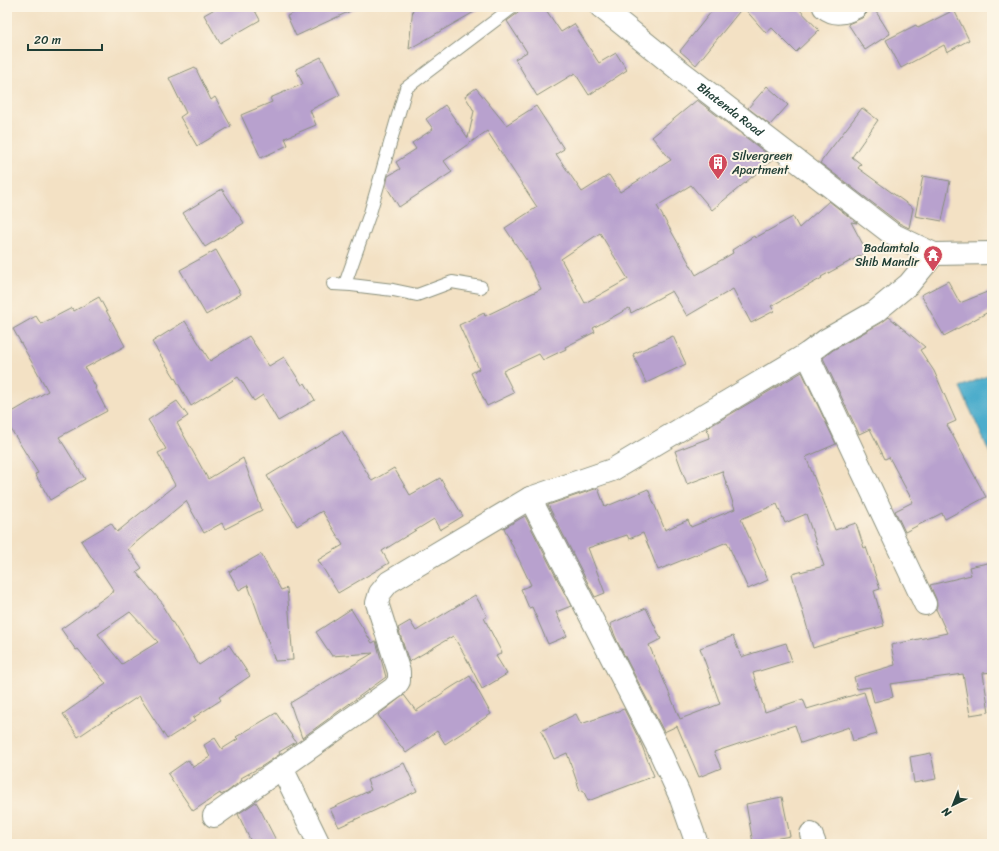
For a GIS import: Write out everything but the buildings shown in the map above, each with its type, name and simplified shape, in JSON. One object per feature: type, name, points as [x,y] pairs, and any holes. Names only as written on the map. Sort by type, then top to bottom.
[{"type":"street","name":"Bhatenda Road","points":[[601,7],[679,70],[892,234],[934,254],[992,253]]},
{"type":"street","points":[[824,7],[829,11],[845,13],[856,7]]},
{"type":"street","points":[[214,816],[394,688],[399,681],[399,672],[377,603],[380,593],[389,582],[530,498],[612,470],[807,354],[826,340],[875,312],[909,284],[934,254]]},
{"type":"street","points":[[807,354],[925,604]]},
{"type":"street","points":[[530,498],[659,750],[680,796],[697,844]]},
{"type":"street","points":[[282,768],[319,844]]},
{"type":"lane","points":[[345,284],[370,213],[406,88],[512,7]]},
{"type":"lane","points":[[332,284],[345,284],[393,290],[417,295],[452,282],[481,288]]},
{"type":"water","points":[[992,374],[992,458],[960,387]]},
{"type":"place","name":"Silvergreen Apartment","points":[[718,180]]},
{"type":"place","name":"Badamtala Shib Mandir","points":[[933,272]]}]
